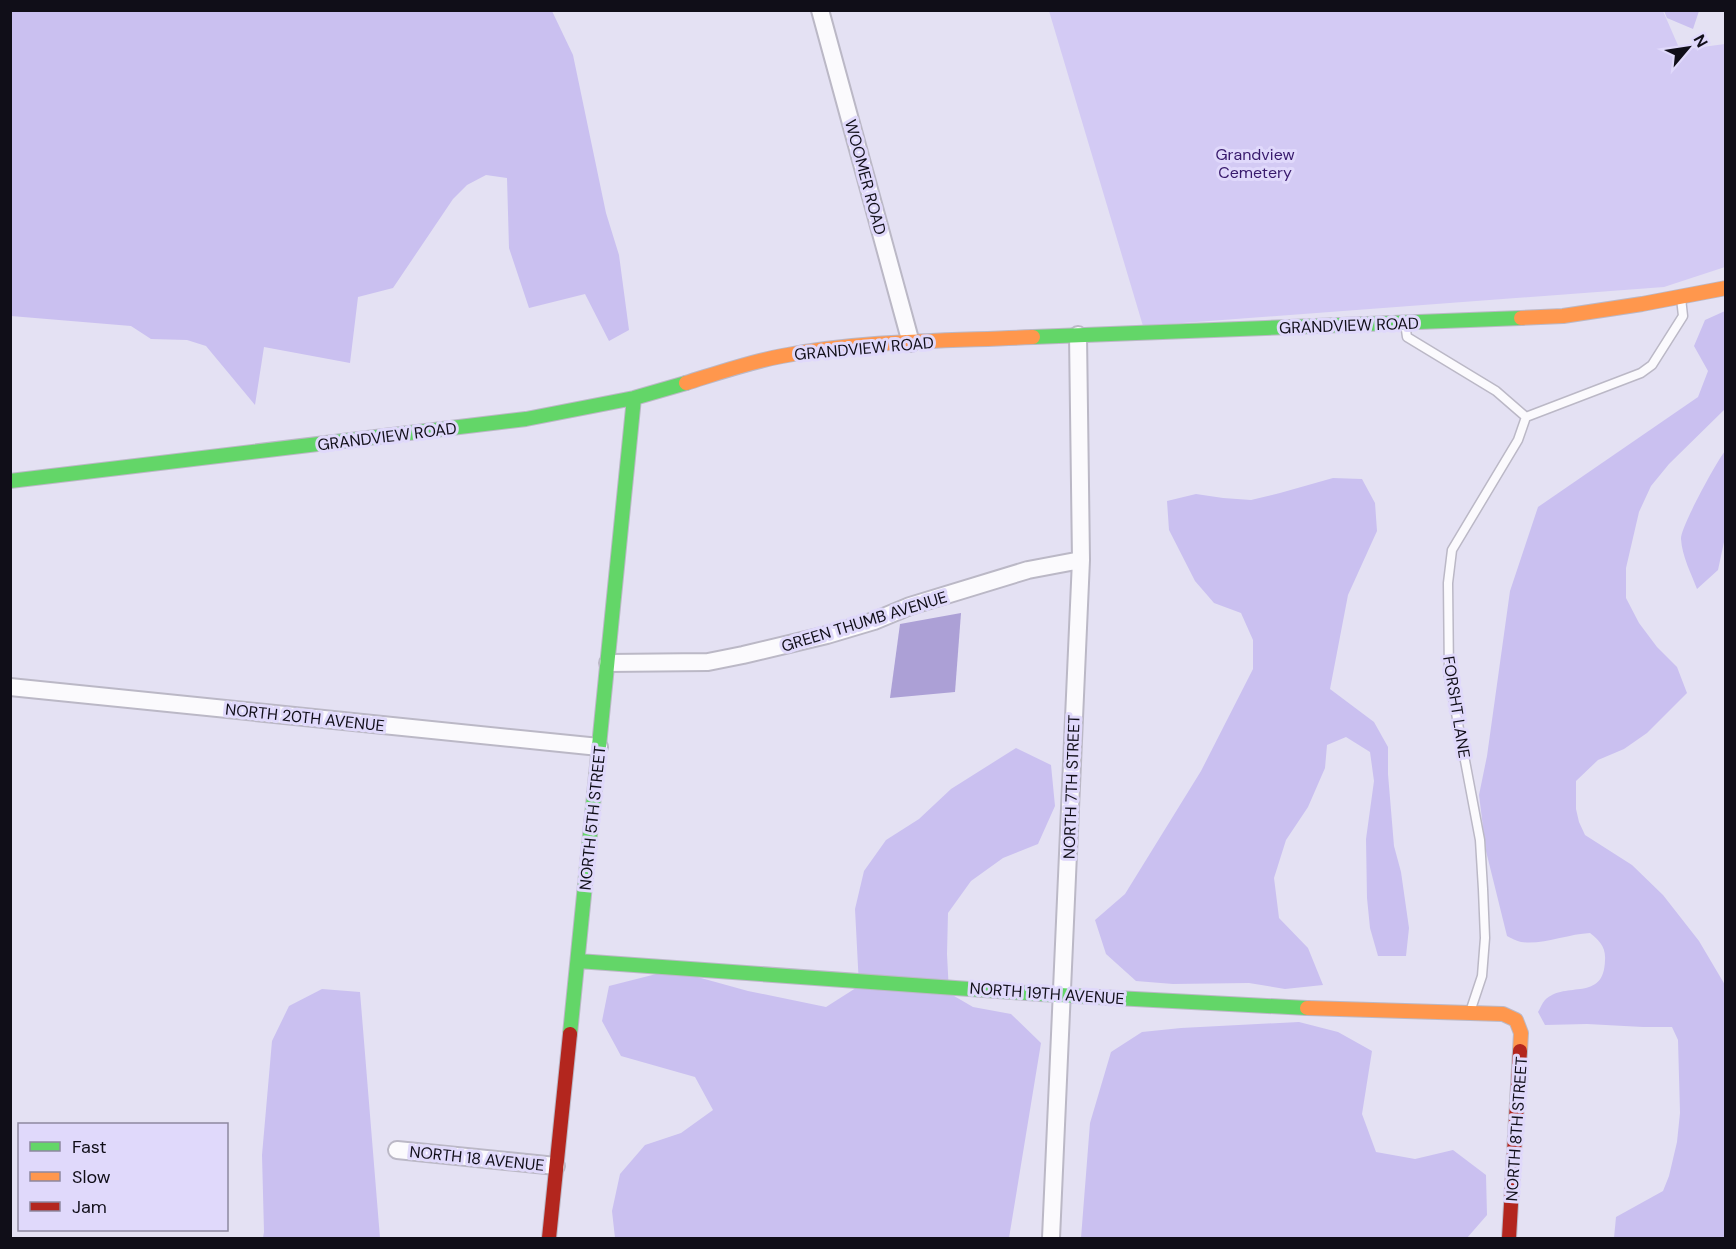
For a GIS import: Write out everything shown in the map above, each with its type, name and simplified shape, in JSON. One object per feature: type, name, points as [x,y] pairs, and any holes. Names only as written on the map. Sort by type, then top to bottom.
[{"type":"street","name":"WOOMER ROAD","points":[[820,10],[911,343]]},
{"type":"street","name":"GRANDVIEW ROAD","points":[[10,481],[526,419],[634,398],[782,356],[849,346],[1563,316],[1725,288]]},
{"type":"street","name":"NORTH 7TH STREET","points":[[1051,1239],[1081,560],[1078,335]]},
{"type":"street","name":"NORTH 5TH STREET","points":[[549,1239],[634,398]]},
{"type":"street","name":"GREEN THUMB AVENUE","points":[[608,663],[708,662],[743,655],[874,621],[910,606],[1028,570],[1081,560]]},
{"type":"street","name":"NORTH 20TH AVENUE","points":[[10,687],[599,747]]},
{"type":"street","name":"NORTH 19TH AVENUE","points":[[578,961],[1063,995],[1370,1011],[1503,1014],[1516,1020]]},
{"type":"street","name":"NORTH 8TH STREET","points":[[1509,1239],[1521,1052],[1521,1033],[1516,1020]]},
{"type":"street","name":"NORTH 18 AVENUE","points":[[398,1150],[556,1166]]},
{"type":"lane","points":[[1405,322],[1407,338],[1496,391],[1527,417],[1641,373],[1652,365],[1683,316],[1681,297]]},
{"type":"lane","name":"FORSHT LANE","points":[[1470,1013],[1482,976],[1485,938],[1483,889],[1480,840],[1449,676],[1448,583],[1452,550],[1518,440],[1527,417]]},
{"type":"green space","name":"Grandview Cemetery","points":[[1049,11],[1663,11],[1680,50],[1725,44],[1725,267],[1664,287],[1143,326]]},
{"type":"shaded area","points":[[10,11],[552,11],[573,55],[606,213],[619,255],[629,330],[609,341],[585,294],[529,308],[509,248],[507,178],[486,175],[467,185],[453,199],[393,288],[358,297],[350,363],[264,347],[255,405],[206,346],[187,340],[151,339],[131,326],[11,316]]},
{"type":"shaded area","points":[[1664,11],[1699,11],[1693,29],[1667,18]]},
{"type":"shaded area","points":[[1725,311],[1725,409],[1669,464],[1651,486],[1639,512],[1626,568],[1626,598],[1639,623],[1657,647],[1677,667],[1687,693],[1647,733],[1624,749],[1598,760],[1576,781],[1576,809],[1585,835],[1632,865],[1663,895],[1699,941],[1725,985],[1725,1238],[1614,1238],[1616,1217],[1663,1191],[1669,1176],[1677,1142],[1680,1113],[1678,1040],[1672,1027],[1545,1025],[1538,1012],[1544,1001],[1554,994],[1582,989],[1598,982],[1603,973],[1604,951],[1599,941],[1590,933],[1529,943],[1507,936],[1486,851],[1479,795],[1487,756],[1510,591],[1538,507],[1698,397],[1708,371],[1694,346],[1705,320]]},
{"type":"shaded area","points":[[1725,451],[1725,541],[1718,570],[1697,589],[1683,552],[1682,532]]},
{"type":"shaded area","points":[[1333,478],[1362,479],[1375,503],[1377,531],[1348,595],[1330,689],[1374,722],[1388,747],[1394,846],[1401,872],[1409,928],[1406,956],[1378,956],[1370,928],[1366,839],[1374,781],[1370,752],[1346,737],[1327,745],[1325,768],[1308,807],[1286,840],[1274,878],[1279,918],[1308,948],[1323,985],[1285,989],[1249,983],[1173,984],[1136,981],[1106,954],[1095,920],[1125,894],[1201,771],[1253,669],[1253,640],[1241,613],[1214,603],[1195,581],[1169,530],[1167,501],[1196,494],[1251,500]]},
{"type":"shaded area","points":[[961,613],[955,692],[890,698],[900,624]]},
{"type":"shaded area","points":[[1016,748],[1051,765],[1055,806],[1038,844],[1003,858],[971,881],[948,913],[947,954],[949,993],[973,1007],[1011,1014],[1041,1043],[1009,1238],[615,1238],[612,1211],[620,1174],[645,1145],[681,1133],[713,1110],[695,1077],[621,1056],[602,1021],[609,986],[672,970],[748,991],[826,1007],[859,986],[855,909],[864,871],[886,840],[919,819],[951,789]]},
{"type":"shaded area","points":[[322,989],[360,992],[380,1238],[263,1238],[262,1155],[272,1041],[289,1006]]},
{"type":"shaded area","points":[[1299,1022],[1338,1032],[1372,1051],[1362,1114],[1376,1152],[1415,1159],[1453,1150],[1486,1175],[1487,1215],[1467,1238],[1081,1238],[1090,1123],[1111,1052],[1142,1032]]},
{"type":"traffic: fast","points":[[1033,337],[1521,318]]},
{"type":"traffic: fast","points":[[10,481],[526,419],[634,398],[686,383]]},
{"type":"traffic: fast","points":[[570,1034],[634,398]]},
{"type":"traffic: fast","points":[[578,961],[1040,994],[1307,1008]]},
{"type":"traffic: slow","points":[[1521,318],[1563,316],[1726,288]]},
{"type":"traffic: slow","points":[[686,383],[758,361],[813,351],[907,342],[1033,337]]},
{"type":"traffic: slow","points":[[1307,1008],[1503,1014],[1516,1020],[1521,1033],[1520,1051]]},
{"type":"traffic: jam","points":[[549,1238],[570,1034]]},
{"type":"traffic: jam","points":[[1509,1238],[1520,1051]]}]
